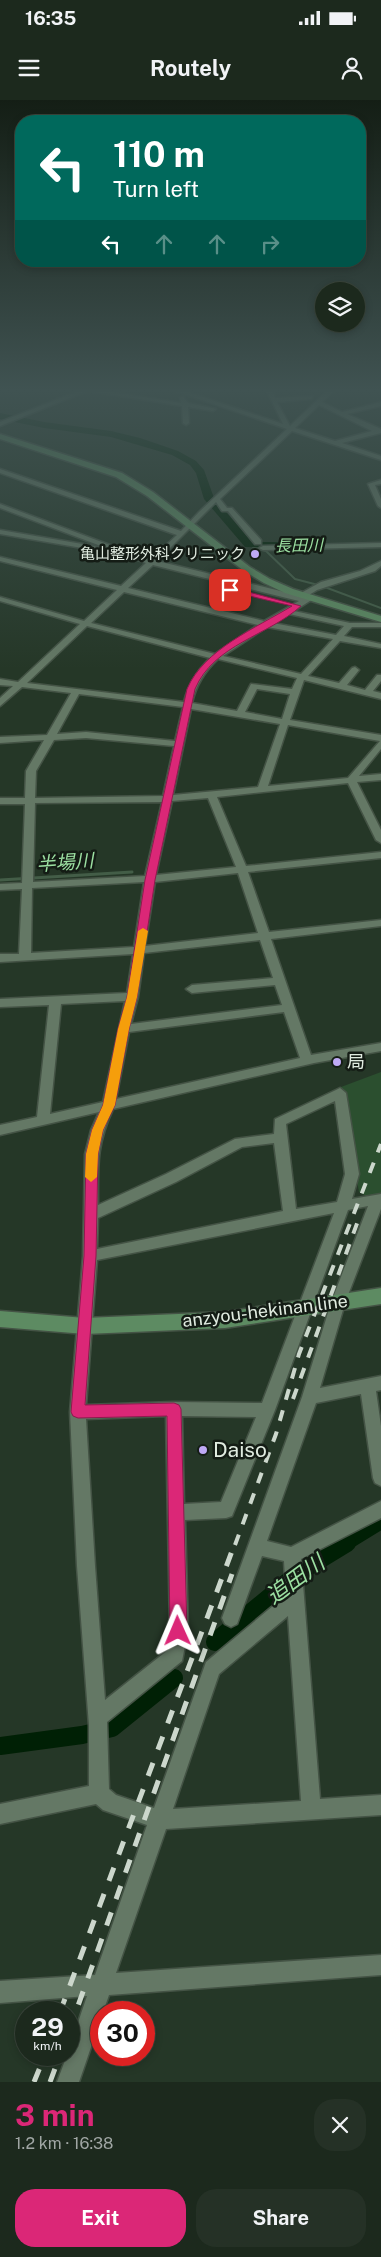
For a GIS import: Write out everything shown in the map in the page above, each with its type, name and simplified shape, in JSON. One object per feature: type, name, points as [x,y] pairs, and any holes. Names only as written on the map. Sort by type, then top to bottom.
[{"type":"main road","points":[[133,483],[150,494],[190,526],[266,581],[307,597],[381,619]]},
{"type":"main road","name":"anzyou-hekinan line","points":[[0,1320],[85,1326],[225,1320],[381,1296]]},
{"type":"street","points":[[36,483],[182,534]]},
{"type":"street","points":[[0,703],[182,534],[232,483]]},
{"type":"street","points":[[374,483],[371,484],[379,496],[381,506]]},
{"type":"street","points":[[216,499],[221,502],[224,510],[230,509],[260,545],[381,545]]},
{"type":"street","points":[[0,506],[148,564],[307,597]]},
{"type":"street","points":[[0,532],[88,546],[282,603],[298,606]]},
{"type":"street","points":[[0,559],[266,624],[381,647],[375,656]]},
{"type":"street","points":[[381,563],[370,571],[317,585],[298,606],[215,656],[195,678],[186,705],[166,799],[150,880],[132,997],[109,1105],[98,1130],[92,1154],[90,1256],[78,1412],[86,1566],[98,1727],[99,1794],[110,1803],[160,1820],[381,1805]]},
{"type":"street","points":[[0,599],[86,624],[381,696]]},
{"type":"street","points":[[289,612],[350,625],[381,625]]},
{"type":"street","points":[[262,789],[295,692],[302,677],[350,625]]},
{"type":"street","points":[[341,687],[355,670]]},
{"type":"street","points":[[367,693],[380,677]]},
{"type":"street","points":[[0,682],[186,705],[381,738]]},
{"type":"street","points":[[240,714],[254,686],[295,692]]},
{"type":"street","points":[[26,956],[31,771],[77,691]]},
{"type":"street","points":[[0,740],[86,734],[179,744]]},
{"type":"street","points":[[351,780],[381,743]]},
{"type":"street","points":[[0,801],[166,799],[381,777]]},
{"type":"street","points":[[351,780],[381,840]]},
{"type":"street","points":[[211,794],[242,870],[287,1008],[307,1062]]},
{"type":"street","points":[[0,887],[150,880],[381,855]]},
{"type":"street","points":[[0,958],[80,955],[140,950],[381,923]]},
{"type":"street","points":[[192,989],[278,981]]},
{"type":"street","points":[[0,1003],[132,997]]},
{"type":"street","points":[[43,1120],[56,1001]]},
{"type":"street","points":[[124,1029],[287,1008]]},
{"type":"street","points":[[0,1130],[381,1047]]},
{"type":"street","points":[[176,1512],[226,1510],[267,1410],[343,1206],[352,1174],[340,1093],[280,1122],[280,1138],[290,1214]]},
{"type":"street","points":[[90,1214],[171,1178],[240,1142],[280,1138]]},
{"type":"street","points":[[90,1256],[290,1214],[380,1199]]},
{"type":"street","points":[[231,1618],[310,1396],[338,1303],[380,1199]]},
{"type":"street","points":[[310,1396],[374,1384],[381,1478]]},
{"type":"street","points":[[78,1412],[174,1409],[267,1410]]},
{"type":"street","points":[[98,1727],[176,1655],[178,1631],[174,1409]]},
{"type":"street","points":[[68,2082],[212,1668],[294,1577],[381,1509]]},
{"type":"street","points":[[257,1548],[294,1577],[311,1811]]},
{"type":"street","points":[[0,1814],[99,1794]]},
{"type":"street","points":[[0,1992],[381,1965]]},
{"type":"green space","points":[[381,1072],[381,1194],[366,1196],[359,1192],[341,1087]]},
{"type":"waterway","name":"長田川","points":[[204,483],[209,499],[249,545],[317,545]]},
{"type":"waterway","points":[[253,547],[266,551],[295,579],[322,586],[381,608]]},
{"type":"waterway","name":"半場川","points":[[0,880],[132,872]]},
{"type":"waterway","name":"追田川","points":[[345,1545],[381,1523]]},
{"type":"waterway","name":"追田川","points":[[215,1642],[301,1571],[347,1543]]},
{"type":"waterway","name":"追田川","points":[[0,1746],[82,1735],[112,1728],[174,1678]]},
{"type":"railway","points":[[235,1545],[276,1434],[299,1354],[381,1144]]},
{"type":"railway","points":[[293,1399],[359,1218]]},
{"type":"railway","points":[[64,2001],[235,1543]]},
{"type":"railway","points":[[80,2001],[232,1574]]},
{"type":"railway","points":[[34,2082],[41,2066]]},
{"type":"railway","points":[[50,2082],[56,2066]]},
{"type":"slow traffic","points":[[91,1177],[92,1154],[98,1130],[109,1105],[132,997],[143,931]]},
{"type":"place","name":"亀山整形外科クリニック","points":[[255,554]]},
{"type":"place","name":"局","points":[[337,1062]]},
{"type":"place","name":"Daiso","points":[[203,1450]]},
{"type":"route","points":[[178,1631],[174,1409],[78,1412],[90,1256],[92,1154],[98,1130],[109,1105],[132,997],[150,880],[186,705],[195,678],[215,656],[298,606],[230,590]]}]
